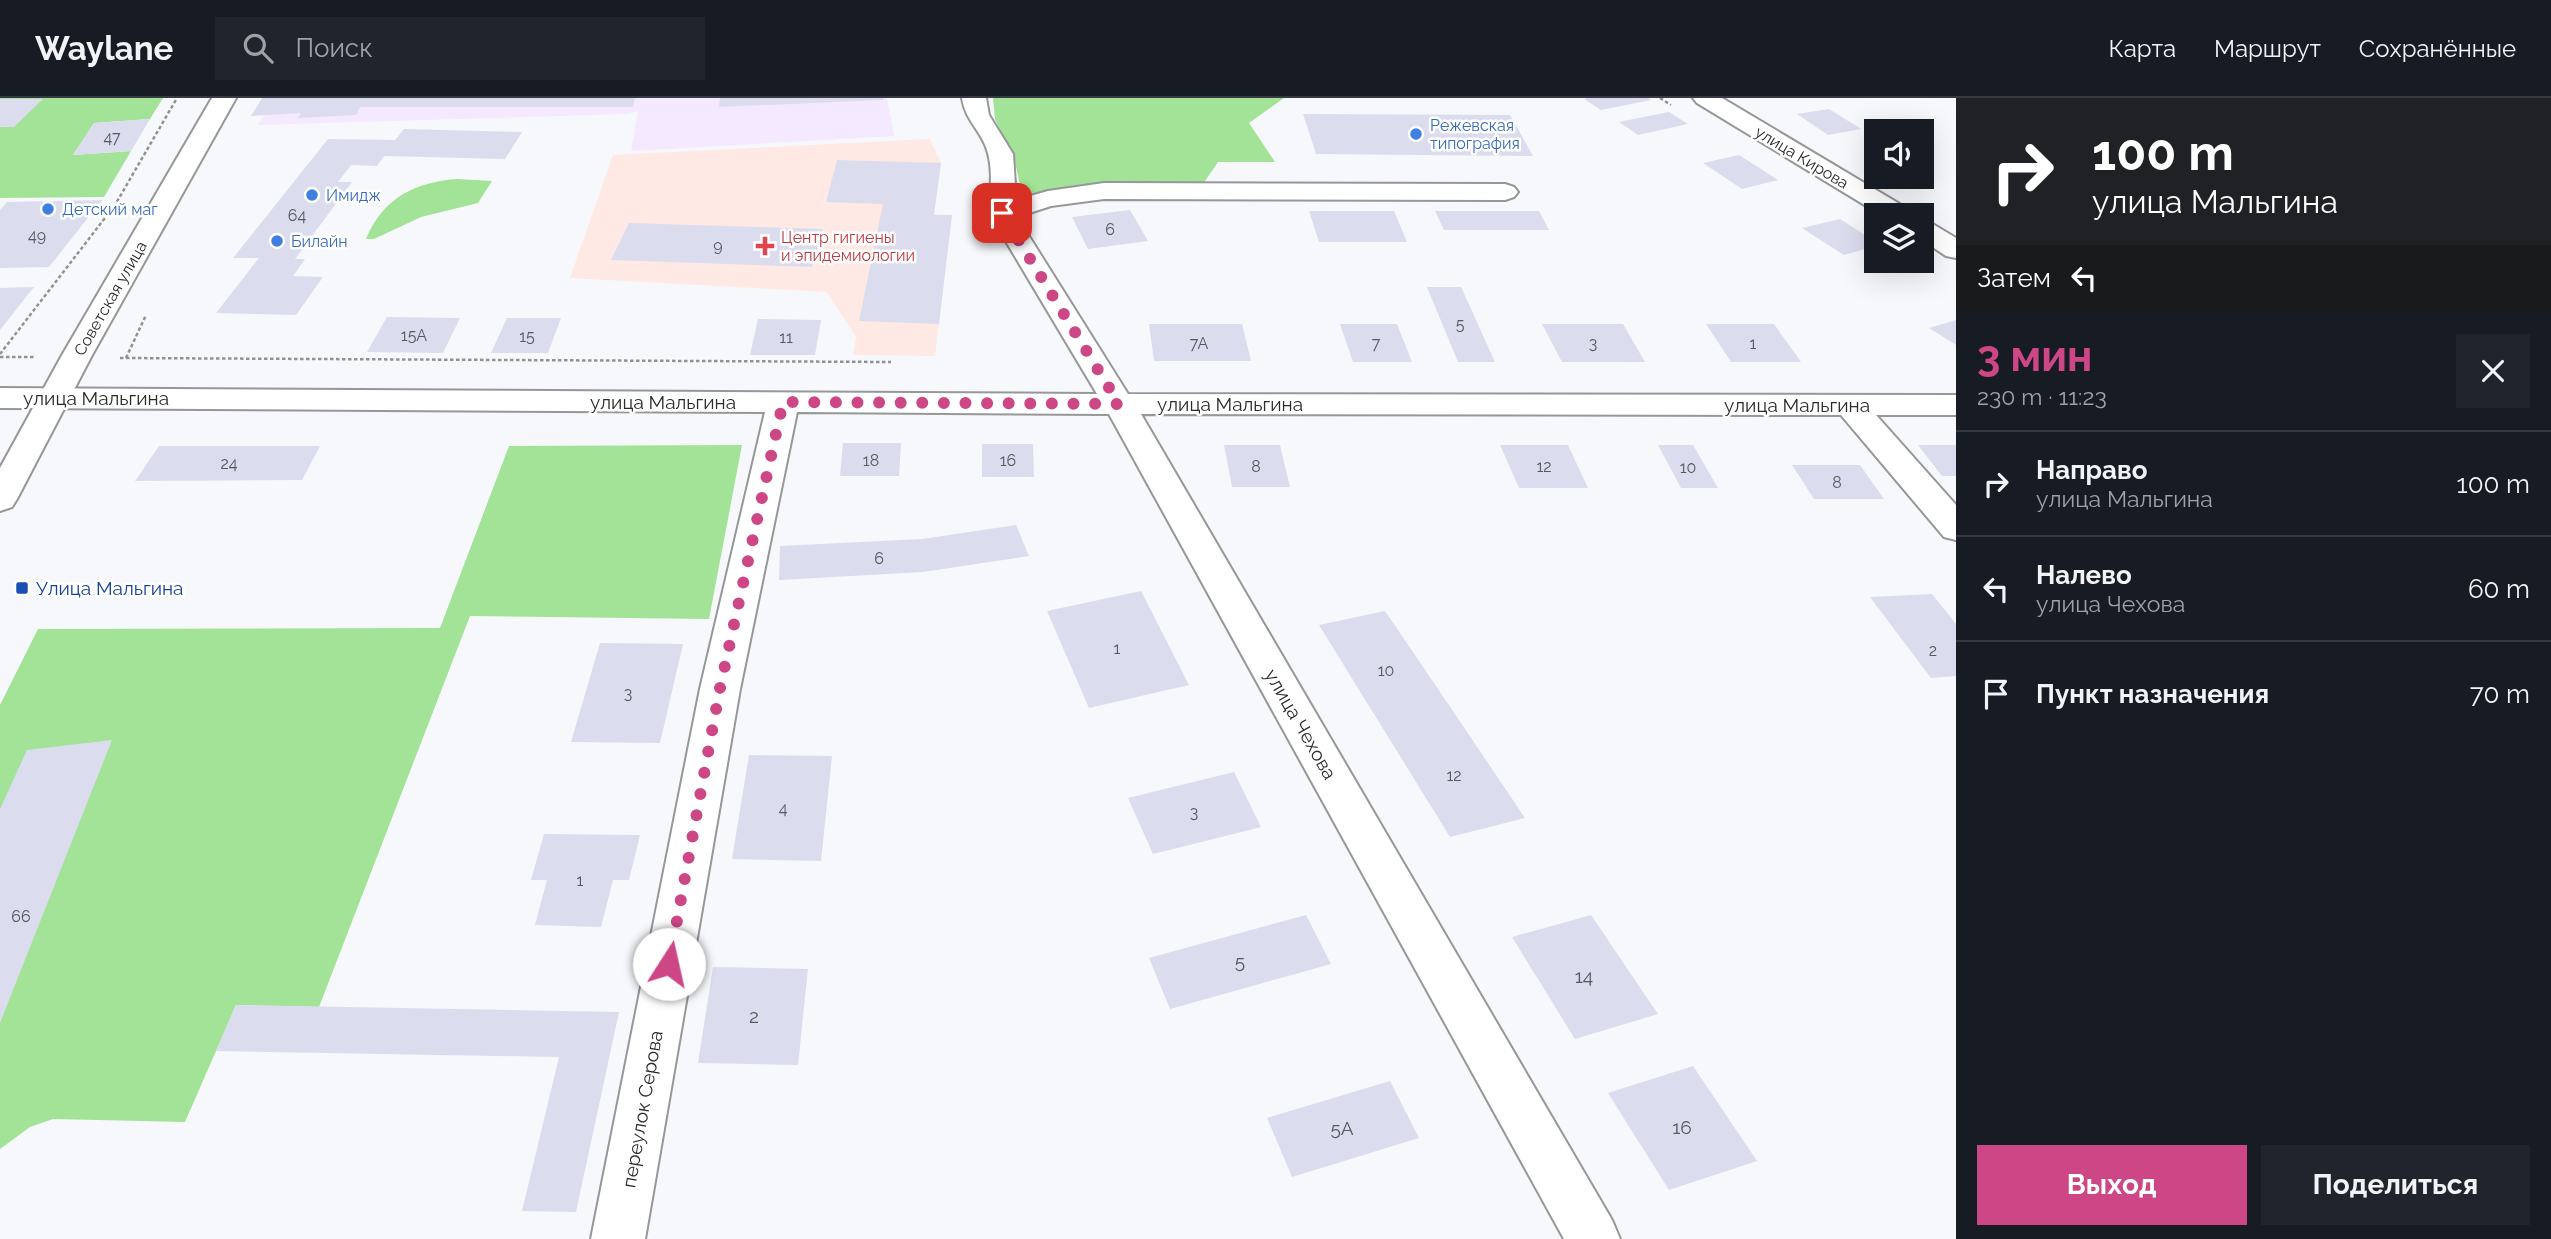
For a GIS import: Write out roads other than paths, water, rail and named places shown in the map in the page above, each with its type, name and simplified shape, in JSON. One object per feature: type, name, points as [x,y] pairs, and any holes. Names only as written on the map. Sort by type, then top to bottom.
[{"type":"street","name":"Советская улица","points":[[0,499],[76,357],[224,98]]},
{"type":"street","points":[[998,98],[975,108],[997,144],[1004,162],[1002,213],[1048,199],[1104,191],[1505,192]]},
{"type":"street","name":"улица Кирова","points":[[1705,98],[1879,203]]},
{"type":"street","name":"улица Чехова","points":[[1002,213],[1119,404],[1593,1239]]},
{"type":"street","points":[[1934,236],[1956,250]]},
{"type":"street","name":"улица Мальгина","points":[[0,398],[1956,405]]},
{"type":"street","name":"переулок Серова","points":[[618,1239],[720,688],[783,402]]},
{"type":"street","points":[[1850,405],[1956,528]]},
{"type":"place","name":"Режевская типография","points":[[1416,134]]},
{"type":"place","name":"Имидж","points":[[312,195]]},
{"type":"place","name":"Детский маг","points":[[48,209]]},
{"type":"place","name":"Билайн","points":[[277,241]]},
{"type":"place","name":"Центр гигиены и эпидемиологии","points":[[765,246]]},
{"type":"place","name":"Улица Мальгина","points":[[22,588]]}]
